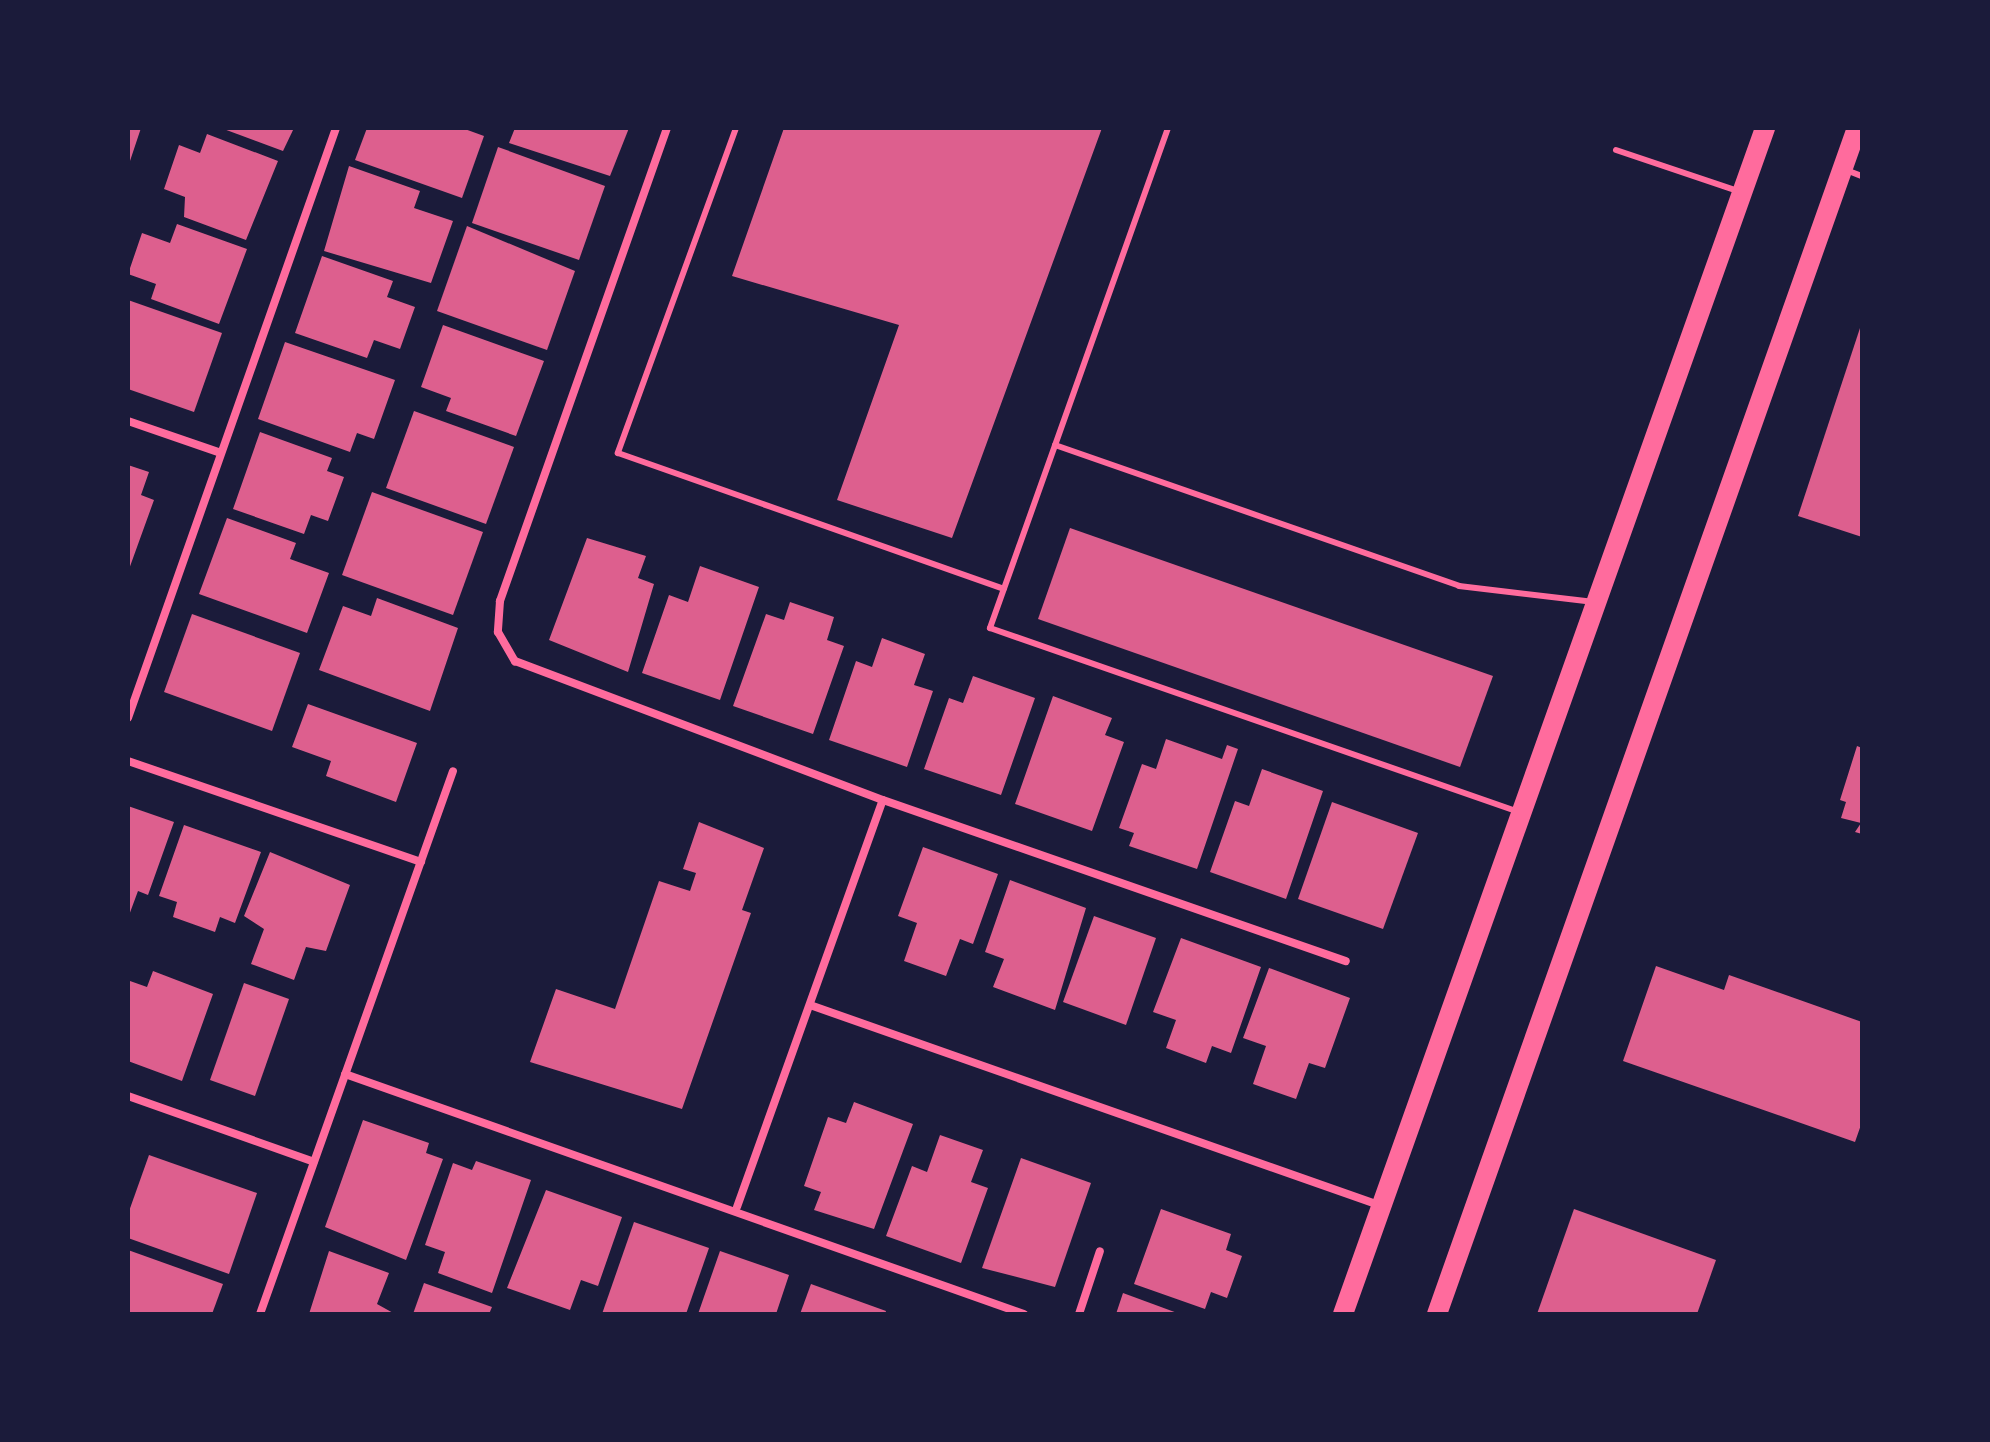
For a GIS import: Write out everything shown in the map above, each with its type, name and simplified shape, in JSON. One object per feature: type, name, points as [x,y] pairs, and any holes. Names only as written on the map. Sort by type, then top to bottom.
[{"type":"main road","points":[[1343,1314],[1519,812],[1765,128]]},
{"type":"main road","points":[[1437,1314],[1857,128]]},
{"type":"street","points":[[128,718],[336,128]]},
{"type":"street","points":[[667,128],[500,601],[498,632],[515,661],[545,677],[883,800],[1346,961]]},
{"type":"street","points":[[128,421],[221,453]]},
{"type":"street","points":[[128,761],[421,862]]},
{"type":"street","points":[[260,1314],[453,771]]},
{"type":"street","points":[[737,1207],[883,800]]},
{"type":"street","points":[[810,1005],[1381,1206]]},
{"type":"street","points":[[345,1074],[737,1207],[1024,1314]]},
{"type":"street","points":[[128,1096],[314,1162]]},
{"type":"street","points":[[1079,1314],[1100,1251]]},
{"type":"lane","points":[[736,128],[618,453],[1004,589]]},
{"type":"lane","points":[[1168,128],[990,628],[1519,812]]},
{"type":"lane","points":[[1616,150],[1742,192]]},
{"type":"lane","points":[[1842,169],[1862,176]]},
{"type":"lane","points":[[1055,445],[1459,586],[1595,602]]},
{"type":"building","points":[[128,128],[141,128],[129,164],[128,164]]},
{"type":"building","points":[[221,128],[294,128],[283,151]]},
{"type":"building","points":[[367,128],[462,128],[484,136],[462,198],[355,160]]},
{"type":"building","points":[[515,128],[629,128],[610,176],[509,143]]},
{"type":"building","points":[[784,128],[1102,128],[952,538],[837,500],[899,325],[732,276]]},
{"type":"building","points":[[207,134],[278,161],[246,240],[184,217],[185,197],[164,189],[179,145],[200,153]]},
{"type":"building","points":[[498,147],[605,186],[579,260],[472,223]]},
{"type":"building","points":[[349,166],[420,191],[414,208],[453,221],[431,283],[324,251]]},
{"type":"building","points":[[177,224],[247,249],[219,324],[151,299],[156,284],[128,274],[142,233],[170,243]]},
{"type":"building","points":[[467,226],[575,271],[547,350],[437,311]]},
{"type":"building","points":[[322,256],[393,281],[387,297],[415,307],[400,349],[374,340],[367,358],[295,333]]},
{"type":"building","points":[[128,300],[222,333],[194,412],[128,389]]},
{"type":"building","points":[[443,325],[544,361],[516,436],[446,411],[451,398],[421,387]]},
{"type":"building","points":[[1862,325],[1862,537],[1798,516]]},
{"type":"building","points":[[285,342],[395,380],[374,439],[357,433],[350,452],[258,419]]},
{"type":"building","points":[[414,411],[514,447],[486,524],[386,488]]},
{"type":"building","points":[[260,432],[332,458],[327,471],[344,477],[328,521],[311,515],[304,534],[233,509]]},
{"type":"building","points":[[128,465],[149,472],[141,495],[154,500],[128,572]]},
{"type":"building","points":[[372,492],[483,532],[453,615],[342,575]]},
{"type":"building","points":[[227,518],[296,543],[290,559],[329,573],[307,633],[199,594]]},
{"type":"building","points":[[1070,528],[1493,676],[1460,767],[1038,619]]},
{"type":"building","points":[[587,538],[646,556],[638,578],[654,584],[628,672],[549,640]]},
{"type":"building","points":[[700,566],[759,587],[720,700],[642,673],[669,595],[688,602]]},
{"type":"building","points":[[377,598],[458,628],[430,711],[319,670],[343,606],[371,616]]},
{"type":"building","points":[[790,602],[834,617],[827,640],[844,646],[813,734],[733,706],[766,614],[784,620]]},
{"type":"building","points":[[192,614],[300,653],[272,731],[164,692]]},
{"type":"building","points":[[882,638],[925,654],[914,685],[933,691],[907,767],[829,740],[856,661],[872,667]]},
{"type":"building","points":[[973,676],[1035,698],[1001,795],[924,769],[949,698],[963,703]]},
{"type":"building","points":[[1053,696],[1112,718],[1105,735],[1124,742],[1092,831],[1015,804]]},
{"type":"building","points":[[308,704],[417,743],[396,802],[326,776],[331,761],[292,747]]},
{"type":"building","points":[[1166,739],[1222,759],[1227,745],[1238,749],[1197,869],[1129,846],[1134,833],[1119,828],[1142,764],[1156,769]]},
{"type":"building","points":[[1857,746],[1862,748],[1862,834],[1855,832],[1861,823],[1841,818],[1846,802],[1840,800]]},
{"type":"building","points":[[1262,769],[1323,791],[1286,899],[1210,872],[1235,801],[1249,806]]},
{"type":"building","points":[[1332,802],[1418,833],[1383,929],[1298,899]]},
{"type":"building","points":[[128,806],[174,822],[148,895],[138,891],[128,918]]},
{"type":"building","points":[[699,822],[764,848],[742,910],[751,913],[682,1109],[530,1062],[556,989],[615,1009],[659,881],[690,891],[696,873],[683,869]]},
{"type":"building","points":[[184,825],[261,852],[235,923],[220,917],[215,932],[173,917],[177,902],[159,896]]},
{"type":"building","points":[[923,847],[998,874],[973,944],[960,939],[946,976],[904,961],[917,923],[898,916]]},
{"type":"building","points":[[270,852],[350,885],[326,951],[306,947],[294,980],[251,964],[264,929],[244,916]]},
{"type":"building","points":[[1010,880],[1086,908],[1055,1010],[993,987],[1004,959],[985,952]]},
{"type":"building","points":[[1094,916],[1156,938],[1126,1025],[1063,1002]]},
{"type":"building","points":[[1181,938],[1261,967],[1231,1053],[1212,1046],[1206,1063],[1166,1048],[1176,1020],[1153,1012]]},
{"type":"building","points":[[1656,966],[1724,990],[1729,975],[1862,1022],[1862,1122],[1855,1142],[1623,1061]]},
{"type":"building","points":[[1269,968],[1350,998],[1325,1068],[1309,1063],[1296,1099],[1253,1084],[1266,1046],[1243,1038]]},
{"type":"building","points":[[153,971],[213,994],[182,1081],[128,1061],[128,987],[130,981],[147,987]]},
{"type":"building","points":[[244,983],[289,999],[255,1096],[210,1080]]},
{"type":"building","points":[[854,1102],[913,1124],[874,1229],[814,1210],[821,1192],[804,1186],[828,1117],[846,1123]]},
{"type":"building","points":[[363,1120],[429,1143],[426,1153],[443,1159],[406,1260],[325,1227]]},
{"type":"building","points":[[940,1135],[983,1150],[971,1182],[988,1188],[961,1263],[886,1236],[912,1166],[927,1172]]},
{"type":"building","points":[[149,1155],[257,1193],[229,1274],[128,1238],[128,1214]]},
{"type":"building","points":[[1021,1158],[1091,1183],[1055,1287],[982,1268]]},
{"type":"building","points":[[476,1161],[531,1180],[492,1293],[438,1273],[445,1252],[425,1245],[453,1163],[472,1170]]},
{"type":"building","points":[[546,1190],[622,1217],[598,1286],[581,1280],[570,1310],[507,1288]]},
{"type":"building","points":[[1161,1209],[1231,1234],[1226,1250],[1242,1256],[1227,1298],[1211,1292],[1205,1309],[1134,1284]]},
{"type":"building","points":[[1574,1209],[1716,1260],[1697,1314],[1537,1314]]},
{"type":"building","points":[[634,1222],[709,1248],[686,1314],[602,1314]]},
{"type":"building","points":[[128,1250],[223,1284],[212,1314],[128,1314]]},
{"type":"building","points":[[329,1251],[389,1273],[377,1304],[395,1314],[309,1314]]},
{"type":"building","points":[[720,1251],[789,1275],[776,1314],[698,1314]]},
{"type":"building","points":[[424,1283],[492,1307],[489,1314],[413,1314]]},
{"type":"building","points":[[811,1284],[886,1311],[885,1314],[800,1314]]},
{"type":"building","points":[[1123,1293],[1180,1314],[1116,1314]]}]
